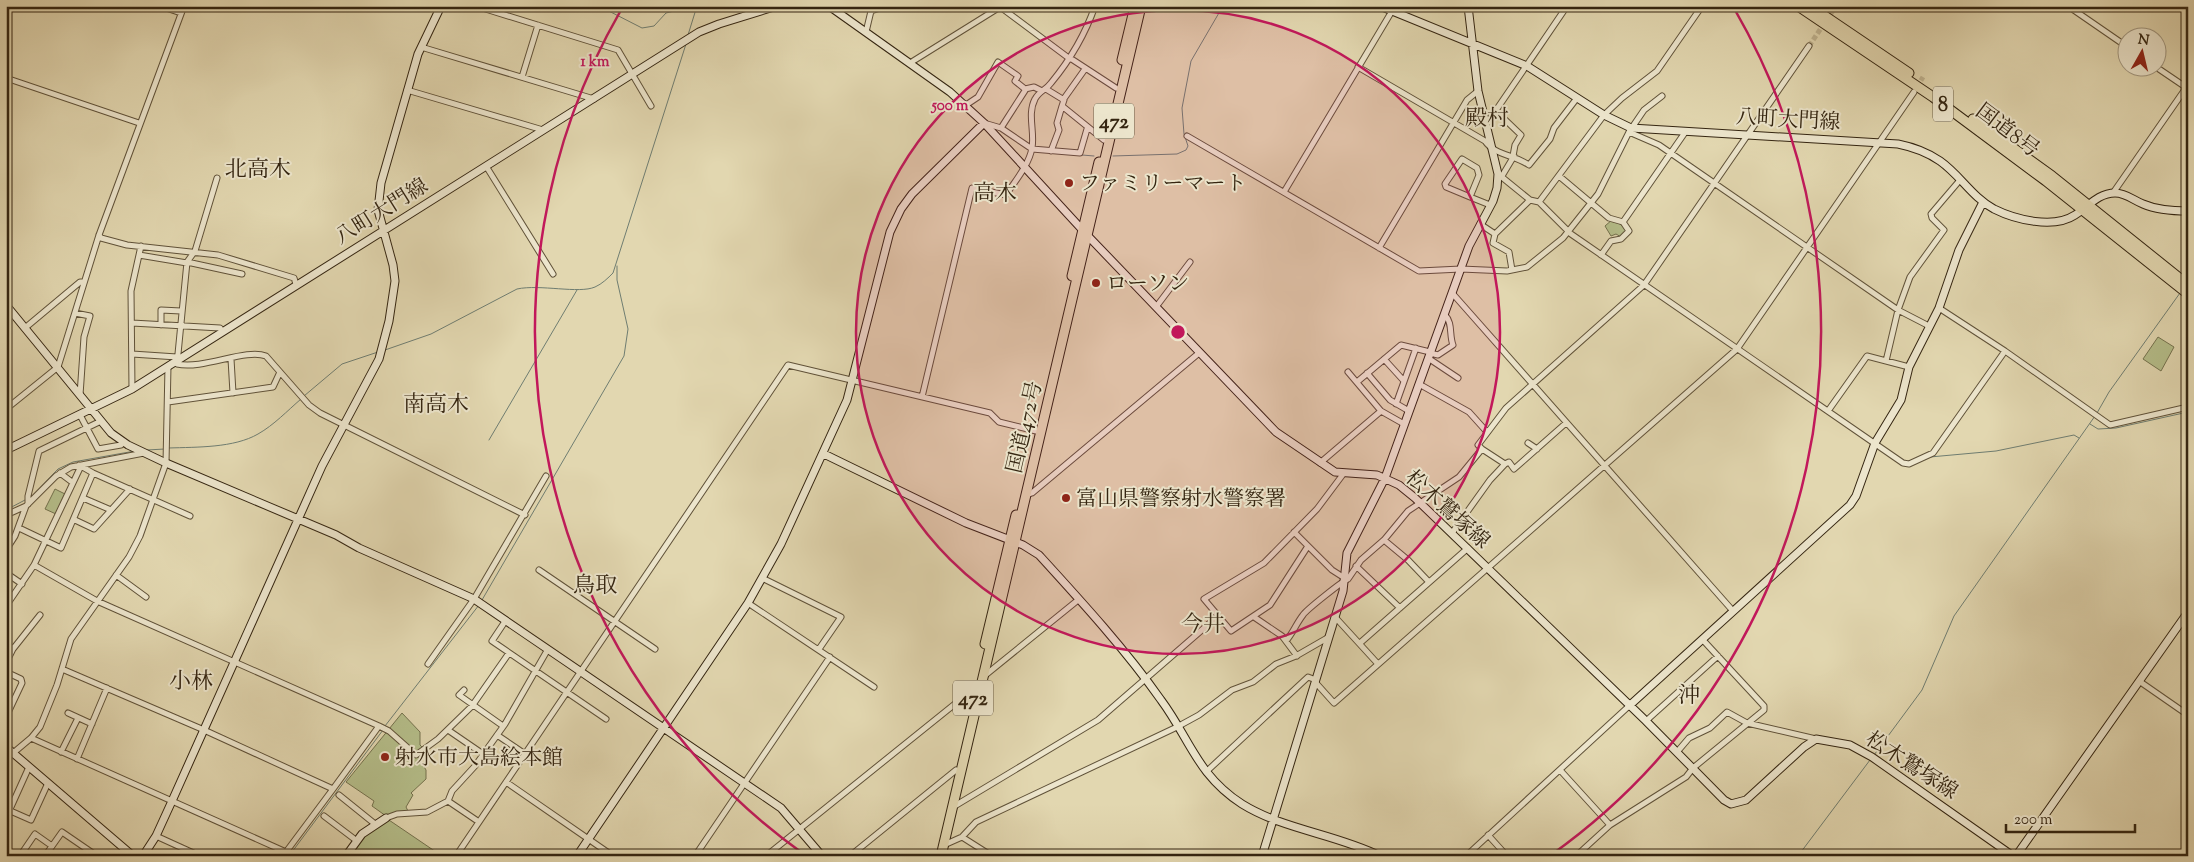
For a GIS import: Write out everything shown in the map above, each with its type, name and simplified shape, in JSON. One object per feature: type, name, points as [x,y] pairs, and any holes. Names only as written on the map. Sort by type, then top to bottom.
[{"type":"highway","name":"国道472号","points":[[936,856],[976,687],[1026,495],[1134,6]]},
{"type":"highway","name":"国道472号","points":[[941,856],[983,677],[1036,431],[1141,6]]},
{"type":"highway","name":"国道8号","points":[[1798,6],[1933,97],[2085,207]]},
{"type":"highway","name":"国道8号","points":[[1810,6],[1985,128],[2182,284],[2188,294]]},
{"type":"street","points":[[160,6],[181,13]]},
{"type":"street","points":[[6,410],[58,368],[98,235],[184,6]]},
{"type":"street","points":[[143,856],[156,836],[297,520],[344,424],[371,377],[383,346],[395,281],[393,265],[382,231],[378,210],[381,183],[421,47],[441,6]]},
{"type":"street","points":[[476,6],[618,50],[651,106]]},
{"type":"street","name":"八町大門線","points":[[6,450],[132,389],[177,358],[699,32],[777,6]]},
{"type":"street","name":"松木鷲塚線","points":[[829,6],[966,105],[1085,233],[1276,432],[1319,463],[1344,474],[1370,473],[1400,485],[1468,548],[1646,721],[1693,768],[1717,796],[1731,804],[1739,803],[1752,795],[1804,747],[1816,739],[1836,741],[1865,752],[2015,856]]},
{"type":"street","points":[[866,32],[871,10],[886,6]]},
{"type":"street","points":[[922,397],[972,188],[1006,195],[1025,167],[1032,149],[1032,109],[1034,101],[1070,59],[1083,36],[1095,6]]},
{"type":"street","name":"八町大門線","points":[[1380,6],[1527,66],[1630,130],[1687,130],[1879,142],[1915,148],[1941,162],[1984,202],[2011,216],[2054,222],[2075,216],[2102,196],[2113,193]]},
{"type":"street","points":[[1468,6],[1478,91],[1490,150]]},
{"type":"street","points":[[1485,126],[1567,6]]},
{"type":"street","points":[[1539,202],[1604,115],[1622,98],[1658,71],[1702,6]]},
{"type":"street","points":[[2068,6],[2116,39]]},
{"type":"street","points":[[910,64],[999,7],[1070,59],[1116,88]]},
{"type":"street","points":[[1284,192],[1392,11]]},
{"type":"street","points":[[522,77],[538,25]]},
{"type":"street","points":[[1505,464],[1478,445],[1487,432],[1506,408],[1644,285],[1809,46]]},
{"type":"street","points":[[421,47],[594,99]]},
{"type":"street","points":[[966,105],[978,97],[998,62],[1018,76],[1015,81],[1026,88],[1034,87],[1044,90],[1063,103],[1087,129],[1104,140]]},
{"type":"street","points":[[1358,67],[1485,141],[1500,175],[1530,200],[1539,202],[1568,231],[1903,463],[1910,464],[1933,454],[2005,351]]},
{"type":"street","points":[[1051,151],[1059,130],[1057,124],[1063,103],[1085,69]]},
{"type":"street","points":[[2113,193],[2187,87],[2166,73]]},
{"type":"street","points":[[6,78],[139,123]]},
{"type":"street","points":[[1001,128],[1026,88]]},
{"type":"street","points":[[407,90],[543,130]]},
{"type":"street","points":[[1379,248],[1467,100],[1478,91]]},
{"type":"street","points":[[1206,772],[1308,677],[1316,681],[1334,703],[1737,349],[1914,92]]},
{"type":"street","points":[[1187,136],[1419,271],[1461,269],[1512,270],[1527,267],[1563,238],[1601,188],[1630,130],[1644,110],[1662,96]]},
{"type":"street","points":[[1490,150],[1513,156],[1531,164],[1550,139],[1554,128],[1577,98]]},
{"type":"street","points":[[1262,856],[1343,592],[1346,558],[1353,539],[1385,478],[1461,269],[1480,224],[1496,194],[1500,175],[1513,156],[1515,145],[1521,135],[1496,111]]},
{"type":"street","points":[[577,856],[665,728],[748,602],[824,454],[853,380],[890,232],[900,209],[912,194],[984,123],[1001,128],[1032,149],[1080,153],[1087,129]]},
{"type":"street","points":[[1630,130],[1671,153],[1898,310],[1929,326]]},
{"type":"street","points":[[1623,222],[1687,130]]},
{"type":"street","points":[[1470,197],[1479,175],[1477,168],[1462,159],[1445,184],[1446,188],[1490,205]]},
{"type":"street","points":[[486,166],[553,274]]},
{"type":"street","points":[[1560,176],[1609,218],[1623,222],[1629,230],[1621,239],[1611,241],[1601,255]]},
{"type":"street","points":[[217,178],[196,251],[187,263],[181,311],[178,364],[185,366],[262,354],[271,360],[303,398],[320,413],[525,515]]},
{"type":"street","points":[[1886,361],[1898,310],[1910,277],[1944,230],[1931,214],[1960,180]]},
{"type":"street","points":[[2113,193],[2126,194],[2157,209],[2188,210]]},
{"type":"street","points":[[1512,270],[1509,252],[1493,242],[1495,234],[1530,200]]},
{"type":"street","points":[[1466,856],[1850,504],[1856,496],[1875,443],[1901,400],[1909,367],[1939,308],[1959,250],[1984,202]]},
{"type":"street","points":[[1480,224],[1495,234]]},
{"type":"street","points":[[98,235],[101,238],[127,245],[196,251],[218,255],[294,278],[296,284]]},
{"type":"street","points":[[132,389],[132,291],[140,246]]},
{"type":"street","points":[[139,255],[242,274]]},
{"type":"street","points":[[1156,307],[1190,262]]},
{"type":"street","points":[[25,328],[80,282],[84,282]]},
{"type":"street","points":[[1453,294],[1733,611]]},
{"type":"street","points":[[6,305],[111,433],[124,442],[166,463],[336,535],[360,548],[474,599],[781,808],[822,856]]},
{"type":"street","points":[[1939,308],[2005,351],[2110,425],[2188,407]]},
{"type":"street","points":[[161,325],[161,310],[181,311]]},
{"type":"street","points":[[75,313],[90,316],[84,337],[80,395]]},
{"type":"street","points":[[1357,382],[1401,345],[1438,355],[1453,346],[1450,335],[1450,323],[1445,316]]},
{"type":"street","points":[[132,323],[220,328],[222,331]]},
{"type":"street","points":[[1396,404],[1416,348]]},
{"type":"street","points":[[1026,495],[1032,493],[1199,352]]},
{"type":"street","points":[[132,354],[177,358]]},
{"type":"street","points":[[1430,354],[1458,378]]},
{"type":"street","points":[[1828,411],[1867,356],[1909,367]]},
{"type":"street","points":[[231,359],[233,393]]},
{"type":"street","points":[[1384,359],[1404,381]]},
{"type":"street","points":[[456,856],[788,364],[990,413],[999,422],[1036,431]]},
{"type":"street","points":[[6,759],[31,738],[46,715],[70,639],[129,557],[140,536],[166,463],[168,365]]},
{"type":"street","points":[[168,402],[272,387],[280,372]]},
{"type":"street","points":[[1348,372],[1381,411],[1404,424]]},
{"type":"street","points":[[1367,374],[1396,404],[1409,411]]},
{"type":"street","points":[[1419,384],[1469,412],[1487,432]]},
{"type":"street","points":[[1319,463],[1381,411]]},
{"type":"street","points":[[80,415],[98,449],[121,445],[124,442]]},
{"type":"street","points":[[6,550],[19,528],[27,505],[39,451],[101,421]]},
{"type":"street","points":[[1452,533],[1490,480],[1505,464],[1509,462],[1514,469],[1566,423]]},
{"type":"street","points":[[1528,443],[1537,449]]},
{"type":"street","points":[[1294,532],[1338,575],[1348,579],[1356,566],[1384,540],[1408,511],[1459,477],[1482,449]]},
{"type":"street","points":[[6,516],[27,505],[60,473],[80,465],[145,453]]},
{"type":"street","points":[[824,454],[966,523],[1013,541],[1039,555],[1145,680],[1162,702],[1195,759],[1224,791],[1243,804],[1274,819],[1345,841],[1380,856]]},
{"type":"street","points":[[80,465],[93,473],[190,516]]},
{"type":"street","points":[[6,606],[34,564],[80,465]]},
{"type":"street","points":[[60,473],[72,482]]},
{"type":"street","points":[[19,528],[61,548],[75,520],[93,473]]},
{"type":"street","points":[[1308,546],[1270,604],[1231,631],[1204,599],[1264,563],[1318,509],[1344,474]]},
{"type":"street","points":[[428,664],[474,599],[525,515],[546,476]]},
{"type":"street","points":[[75,520],[94,529],[130,489]]},
{"type":"street","points":[[83,498],[111,510]]},
{"type":"street","points":[[1384,540],[1408,560],[1429,582]]},
{"type":"street","points":[[1360,643],[1468,548]]},
{"type":"street","points":[[34,564],[97,601],[389,731],[416,755],[448,730],[472,706],[509,653]]},
{"type":"street","points":[[1356,566],[1400,608]]},
{"type":"street","points":[[539,570],[655,649]]},
{"type":"street","points":[[6,573],[22,584]]},
{"type":"street","points":[[116,575],[146,597]]},
{"type":"street","points":[[762,578],[841,616],[819,649]]},
{"type":"street","points":[[1286,641],[1311,606],[1333,591],[1343,578]]},
{"type":"street","points":[[983,677],[1078,600]]},
{"type":"street","points":[[748,602],[874,686]]},
{"type":"street","points":[[2015,856],[2188,612]]},
{"type":"street","points":[[6,663],[14,649],[40,615]]},
{"type":"street","points":[[953,807],[1098,720],[1218,616]]},
{"type":"street","points":[[1254,616],[1286,641],[1296,656]]},
{"type":"street","points":[[1335,617],[1378,664]]},
{"type":"street","points":[[506,620],[492,641],[606,719]]},
{"type":"street","points":[[944,845],[962,837],[976,822],[1199,715],[1232,690],[1253,682],[1276,664],[1296,656],[1329,637]]},
{"type":"street","points":[[1576,856],[1610,824],[1686,777],[1693,768],[1762,712],[1764,706],[1702,639]]},
{"type":"street","points":[[6,644],[14,649]]},
{"type":"street","points":[[346,856],[356,841],[375,824],[386,818],[397,814],[427,812],[448,801],[452,791],[503,726],[548,649]]},
{"type":"street","points":[[1646,721],[1718,656]]},
{"type":"street","points":[[695,856],[830,658]]},
{"type":"street","points":[[62,669],[204,730],[333,789]]},
{"type":"street","points":[[6,672],[22,682],[6,717]]},
{"type":"street","points":[[2139,681],[2188,715]]},
{"type":"street","points":[[766,856],[976,687]]},
{"type":"street","points":[[77,759],[107,688]]},
{"type":"street","points":[[464,690],[459,695],[472,706],[503,726]]},
{"type":"street","points":[[1677,752],[1689,738],[1710,728],[1727,712],[1747,723],[1816,739]]},
{"type":"street","points":[[68,713],[92,724]]},
{"type":"street","points":[[61,752],[78,718]]},
{"type":"street","points":[[31,738],[284,854],[378,726]]},
{"type":"street","points":[[448,730],[482,754]]},
{"type":"street","points":[[497,735],[525,754]]},
{"type":"street","points":[[6,747],[133,856]]},
{"type":"street","points":[[6,818],[29,767]]},
{"type":"street","points":[[850,856],[956,770]]},
{"type":"street","points":[[1560,770],[1610,824]]},
{"type":"street","points":[[506,782],[613,856]]},
{"type":"street","points":[[8,810],[31,820],[48,783]]},
{"type":"street","points":[[339,796],[375,824]]},
{"type":"street","points":[[448,801],[479,822]]},
{"type":"street","points":[[324,816],[356,841]]},
{"type":"street","points":[[48,851],[62,832],[97,856]]},
{"type":"street","points":[[20,856],[36,834],[48,851],[56,856]]},
{"type":"street","points":[[1488,835],[1507,856]]},
{"type":"street","points":[[156,836],[200,856]]},
{"type":"street","points":[[962,837],[992,856]]},
{"type":"street","points":[[6,853],[10,856]]},
{"type":"green space","points":[[1613,219],[1628,230],[1621,237],[1616,234],[1611,236],[1605,226]]},
{"type":"green space","points":[[2158,337],[2174,347],[2161,371],[2143,359]]},
{"type":"green space","points":[[55,489],[65,494],[56,514],[45,509]]},
{"type":"green space","points":[[402,713],[420,732],[420,745],[423,748],[416,753],[426,770],[426,779],[411,793],[413,795],[406,807],[408,811],[386,816],[372,806],[374,801],[346,782]]},
{"type":"green space","points":[[386,818],[442,856],[347,856],[362,834]]},
{"type":"waterway","points":[[599,6],[642,28],[654,26],[666,13],[694,6]]},
{"type":"waterway","points":[[688,35],[697,6]]},
{"type":"waterway","points":[[1113,156],[1177,154],[1186,150],[1188,146],[1184,134],[1182,108],[1191,61],[1223,6]]},
{"type":"waterway","points":[[385,350],[431,334],[517,289],[588,289],[600,284],[613,273],[686,44]]},
{"type":"waterway","points":[[1082,155],[1094,156]]},
{"type":"waterway","points":[[482,600],[624,356],[628,329],[617,280],[617,266]]},
{"type":"waterway","points":[[489,440],[577,290]]},
{"type":"waterway","points":[[2097,413],[2109,392],[2180,293]]},
{"type":"waterway","points":[[304,396],[342,364],[378,352]]},
{"type":"waterway","points":[[169,448],[215,446],[248,439],[270,426],[301,399]]},
{"type":"waterway","points":[[2090,424],[2098,429],[2116,428],[2188,412]]},
{"type":"waterway","points":[[1874,755],[1922,690],[1954,616],[2095,416]]},
{"type":"waterway","points":[[1930,457],[1996,451],[2074,435],[2079,438]]},
{"type":"waterway","points":[[147,450],[165,449]]},
{"type":"waterway","points":[[31,497],[58,469],[73,462],[135,451]]},
{"type":"waterway","points":[[6,510],[25,500]]},
{"type":"waterway","points":[[385,726],[479,605]]},
{"type":"waterway","points":[[289,856],[383,730]]},
{"type":"waterway","points":[[1798,856],[1870,760]]},
{"type":"tunnel","points":[[1809,46],[1836,6]]},
{"type":"tunnel","points":[[1917,87],[1923,77]]},
{"type":"place","name":"ファミリーマート","points":[[1069,183]]},
{"type":"place","name":"ローソン","points":[[1096,283]]},
{"type":"place","name":"富山県警察射水警察署","points":[[1066,498]]},
{"type":"place","name":"射水市大島絵本館","points":[[385,757]]},
{"type":"district","name":"殿村","points":[[1487,117]]},
{"type":"district","name":"北高木","points":[[258,168]]},
{"type":"district","name":"高木","points":[[995,192]]},
{"type":"district","name":"南高木","points":[[436,403]]},
{"type":"district","name":"鳥取","points":[[595,584]]},
{"type":"district","name":"今井","points":[[1203,623]]},
{"type":"district","name":"小林","points":[[191,680]]},
{"type":"district","name":"沖","points":[[1689,694]]}]
